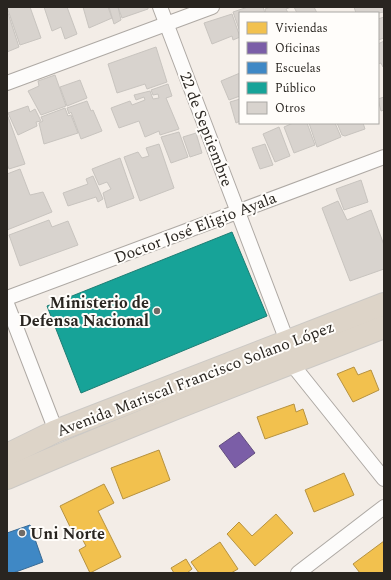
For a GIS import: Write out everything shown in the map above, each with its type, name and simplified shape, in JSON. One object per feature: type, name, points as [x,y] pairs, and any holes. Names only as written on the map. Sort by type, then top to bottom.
[{"type":"highway","name":"Avenida Mariscal Francisco Solano López","points":[[7,455],[56,431],[384,304]]},
{"type":"highway","name":"Avenida Mariscal Francisco Solano López","points":[[7,478],[65,453],[384,327]]},
{"type":"street","name":"22 de Septiembre","points":[[160,7],[287,341]]},
{"type":"street","points":[[7,83],[212,7]]},
{"type":"street","name":"Doctor José Eligio Ayala","points":[[7,298],[384,156]]},
{"type":"street","points":[[7,304],[56,431]]},
{"type":"street","points":[[291,363],[384,479]]},
{"type":"street","points":[[298,573],[384,506]]},
{"type":"building: Viviendas","points":[[354,367],[358,375],[371,370],[379,390],[353,402],[337,374]]},
{"type":"building: Viviendas","points":[[294,404],[296,412],[303,409],[308,424],[265,439],[257,417]]},
{"type":"building: Viviendas","points":[[159,450],[170,480],[123,499],[111,468]]},
{"type":"building: Viviendas","points":[[344,473],[354,495],[314,512],[305,490]]},
{"type":"building: Viviendas","points":[[104,484],[114,503],[98,511],[121,557],[90,573],[79,550],[86,546],[78,531],[73,533],[60,506]]},
{"type":"building: Viviendas","points":[[276,514],[293,533],[255,566],[227,534],[239,522],[252,536]]},
{"type":"building: Viviendas","points":[[384,541],[384,573],[360,573],[353,564]]},
{"type":"building: Viviendas","points":[[220,542],[238,569],[231,573],[199,573],[191,562]]},
{"type":"building: Viviendas","points":[[186,559],[192,569],[187,573],[174,573],[171,568]]},
{"type":"building: Oficinas","points":[[239,432],[255,453],[235,468],[219,446]]},
{"type":"building: Escuelas","points":[[30,525],[43,562],[13,573],[7,573],[7,533]]},
{"type":"building: Público","name":"Ministerio de Defensa Nacional","points":[[232,232],[267,316],[81,393],[47,306]]},
{"type":"building: Otros","points":[[7,7],[30,7],[41,38],[20,45]]},
{"type":"building: Otros","points":[[44,7],[67,7],[77,34],[65,39],[61,27],[52,31]]},
{"type":"building: Otros","points":[[83,7],[108,7],[112,18],[89,28]]},
{"type":"building: Otros","points":[[109,7],[118,7],[121,20],[114,24]]},
{"type":"building: Otros","points":[[118,7],[148,7],[148,9],[122,18]]},
{"type":"building: Otros","points":[[248,7],[263,7],[265,12],[239,12],[239,29],[233,12]]},
{"type":"building: Otros","points":[[270,7],[291,7],[286,9],[288,12],[266,12],[265,9]]},
{"type":"building: Otros","points":[[294,7],[314,7],[316,12],[296,12]]},
{"type":"building: Otros","points":[[354,7],[383,7],[384,12],[379,13],[356,12]]},
{"type":"building: Otros","points":[[7,10],[19,47],[7,52]]},
{"type":"building: Otros","points":[[232,14],[239,37],[233,40],[232,36],[212,44],[204,23]]},
{"type":"building: Otros","points":[[384,17],[384,38],[379,40],[379,19]]},
{"type":"building: Otros","points":[[384,41],[383,67],[381,63],[379,64],[379,44]]},
{"type":"building: Otros","points":[[156,47],[167,82],[147,89],[145,84],[117,93],[108,64]]},
{"type":"building: Otros","points":[[239,73],[239,96],[229,100],[221,81]]},
{"type":"building: Otros","points":[[55,75],[66,106],[41,115],[28,91],[39,86],[38,81]]},
{"type":"building: Otros","points":[[80,80],[87,98],[67,106],[60,87]]},
{"type":"building: Otros","points":[[168,84],[172,96],[166,98],[179,129],[160,135],[159,131],[145,137],[139,121],[119,128],[111,108],[130,101],[132,105],[145,100],[144,97],[136,100],[134,95],[150,91],[153,99],[159,98],[158,94],[153,95],[151,90]]},
{"type":"building: Otros","points":[[384,97],[384,110],[381,111],[379,103],[379,99]]},
{"type":"building: Otros","points":[[239,99],[239,122],[236,123],[230,102]]},
{"type":"building: Otros","points":[[87,101],[91,111],[93,110],[102,131],[81,139],[71,112],[69,114],[67,108]]},
{"type":"building: Otros","points":[[28,106],[30,112],[35,109],[41,121],[36,122],[37,126],[18,135],[8,113]]},
{"type":"building: Otros","points":[[65,108],[68,116],[71,115],[78,133],[44,144],[39,123],[43,121],[41,117]]},
{"type":"building: Otros","points":[[7,114],[25,164],[9,169],[7,164]]},
{"type":"building: Otros","points":[[291,124],[307,124],[315,145],[294,153],[284,127]]},
{"type":"building: Otros","points":[[309,124],[335,124],[341,137],[317,147]]},
{"type":"building: Otros","points":[[337,124],[363,124],[365,129],[345,136],[342,135]]},
{"type":"building: Otros","points":[[279,127],[290,156],[275,162],[263,134]]},
{"type":"building: Otros","points":[[179,132],[188,157],[171,163],[161,137]]},
{"type":"building: Otros","points":[[196,133],[202,153],[190,157],[183,137]]},
{"type":"building: Otros","points":[[159,144],[174,188],[140,201],[124,157],[138,152],[142,158],[149,156],[146,148]]},
{"type":"building: Otros","points":[[265,144],[273,165],[260,169],[252,148]]},
{"type":"building: Otros","points":[[120,158],[134,198],[107,208],[103,193],[111,189],[107,182],[99,185],[92,169]]},
{"type":"building: Otros","points":[[20,169],[30,195],[43,192],[52,212],[7,230],[7,174]]},
{"type":"building: Otros","points":[[93,176],[103,199],[98,202],[96,197],[68,206],[63,193],[88,184],[86,179]]},
{"type":"building: Otros","points":[[361,180],[368,202],[344,210],[336,189]]},
{"type":"building: Otros","points":[[338,201],[347,220],[371,210],[384,245],[384,269],[350,281],[322,208]]},
{"type":"building: Otros","points":[[49,220],[52,227],[68,221],[78,245],[20,266],[9,235]]},
{"type":"place","name":"Ministerio de Defensa Nacional","points":[[157,311]]},
{"type":"place","name":"Uni Norte","points":[[22,533]]}]
